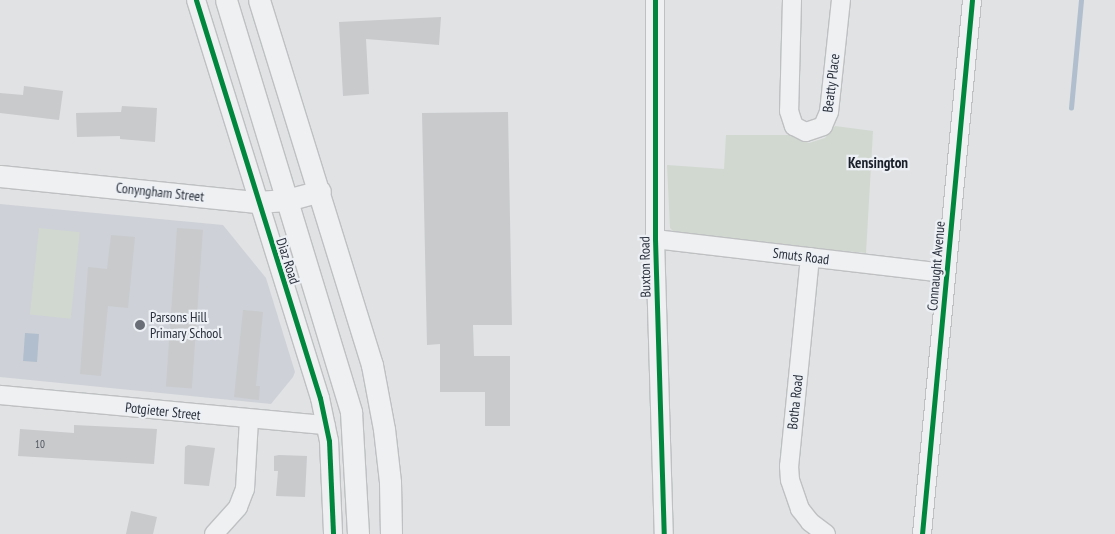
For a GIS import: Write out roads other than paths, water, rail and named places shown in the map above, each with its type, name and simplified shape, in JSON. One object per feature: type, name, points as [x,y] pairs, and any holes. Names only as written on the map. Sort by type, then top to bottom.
[{"type":"street","name":"Diaz Road","points":[[196,0],[326,425],[332,480],[333,534]]},
{"type":"street","name":"Diaz Road","points":[[226,0],[351,412],[358,534]]},
{"type":"street","points":[[259,0],[320,190],[378,395],[390,482],[391,534]]},
{"type":"street","name":"Buxton Road","points":[[655,0],[655,239],[664,534]]},
{"type":"street","name":"Beatty Place","points":[[792,0],[789,111],[794,126],[806,132],[823,126],[829,112],[841,0]]},
{"type":"street","name":"Connaught Avenue","points":[[922,534],[972,0]]},
{"type":"street","name":"Conyngham Street","points":[[0,176],[257,202],[287,200],[320,190]]},
{"type":"street","name":"Smuts Road","points":[[655,239],[946,272]]},
{"type":"street","name":"Botha Road","points":[[810,257],[790,480],[800,509],[810,522],[826,534]]},
{"type":"street","name":"Potgieter Street","points":[[0,395],[326,425]]},
{"type":"street","points":[[214,534],[238,507],[245,489],[249,419]]},
{"type":"water","points":[[25,333],[39,334],[37,362],[23,361]]},
{"type":"waterway","points":[[1071,108],[1081,0]]},
{"type":"place","name":"Parsons Hill Primary School","points":[[140,325]]},
{"type":"district","name":"Kensington","points":[[878,163]]}]
